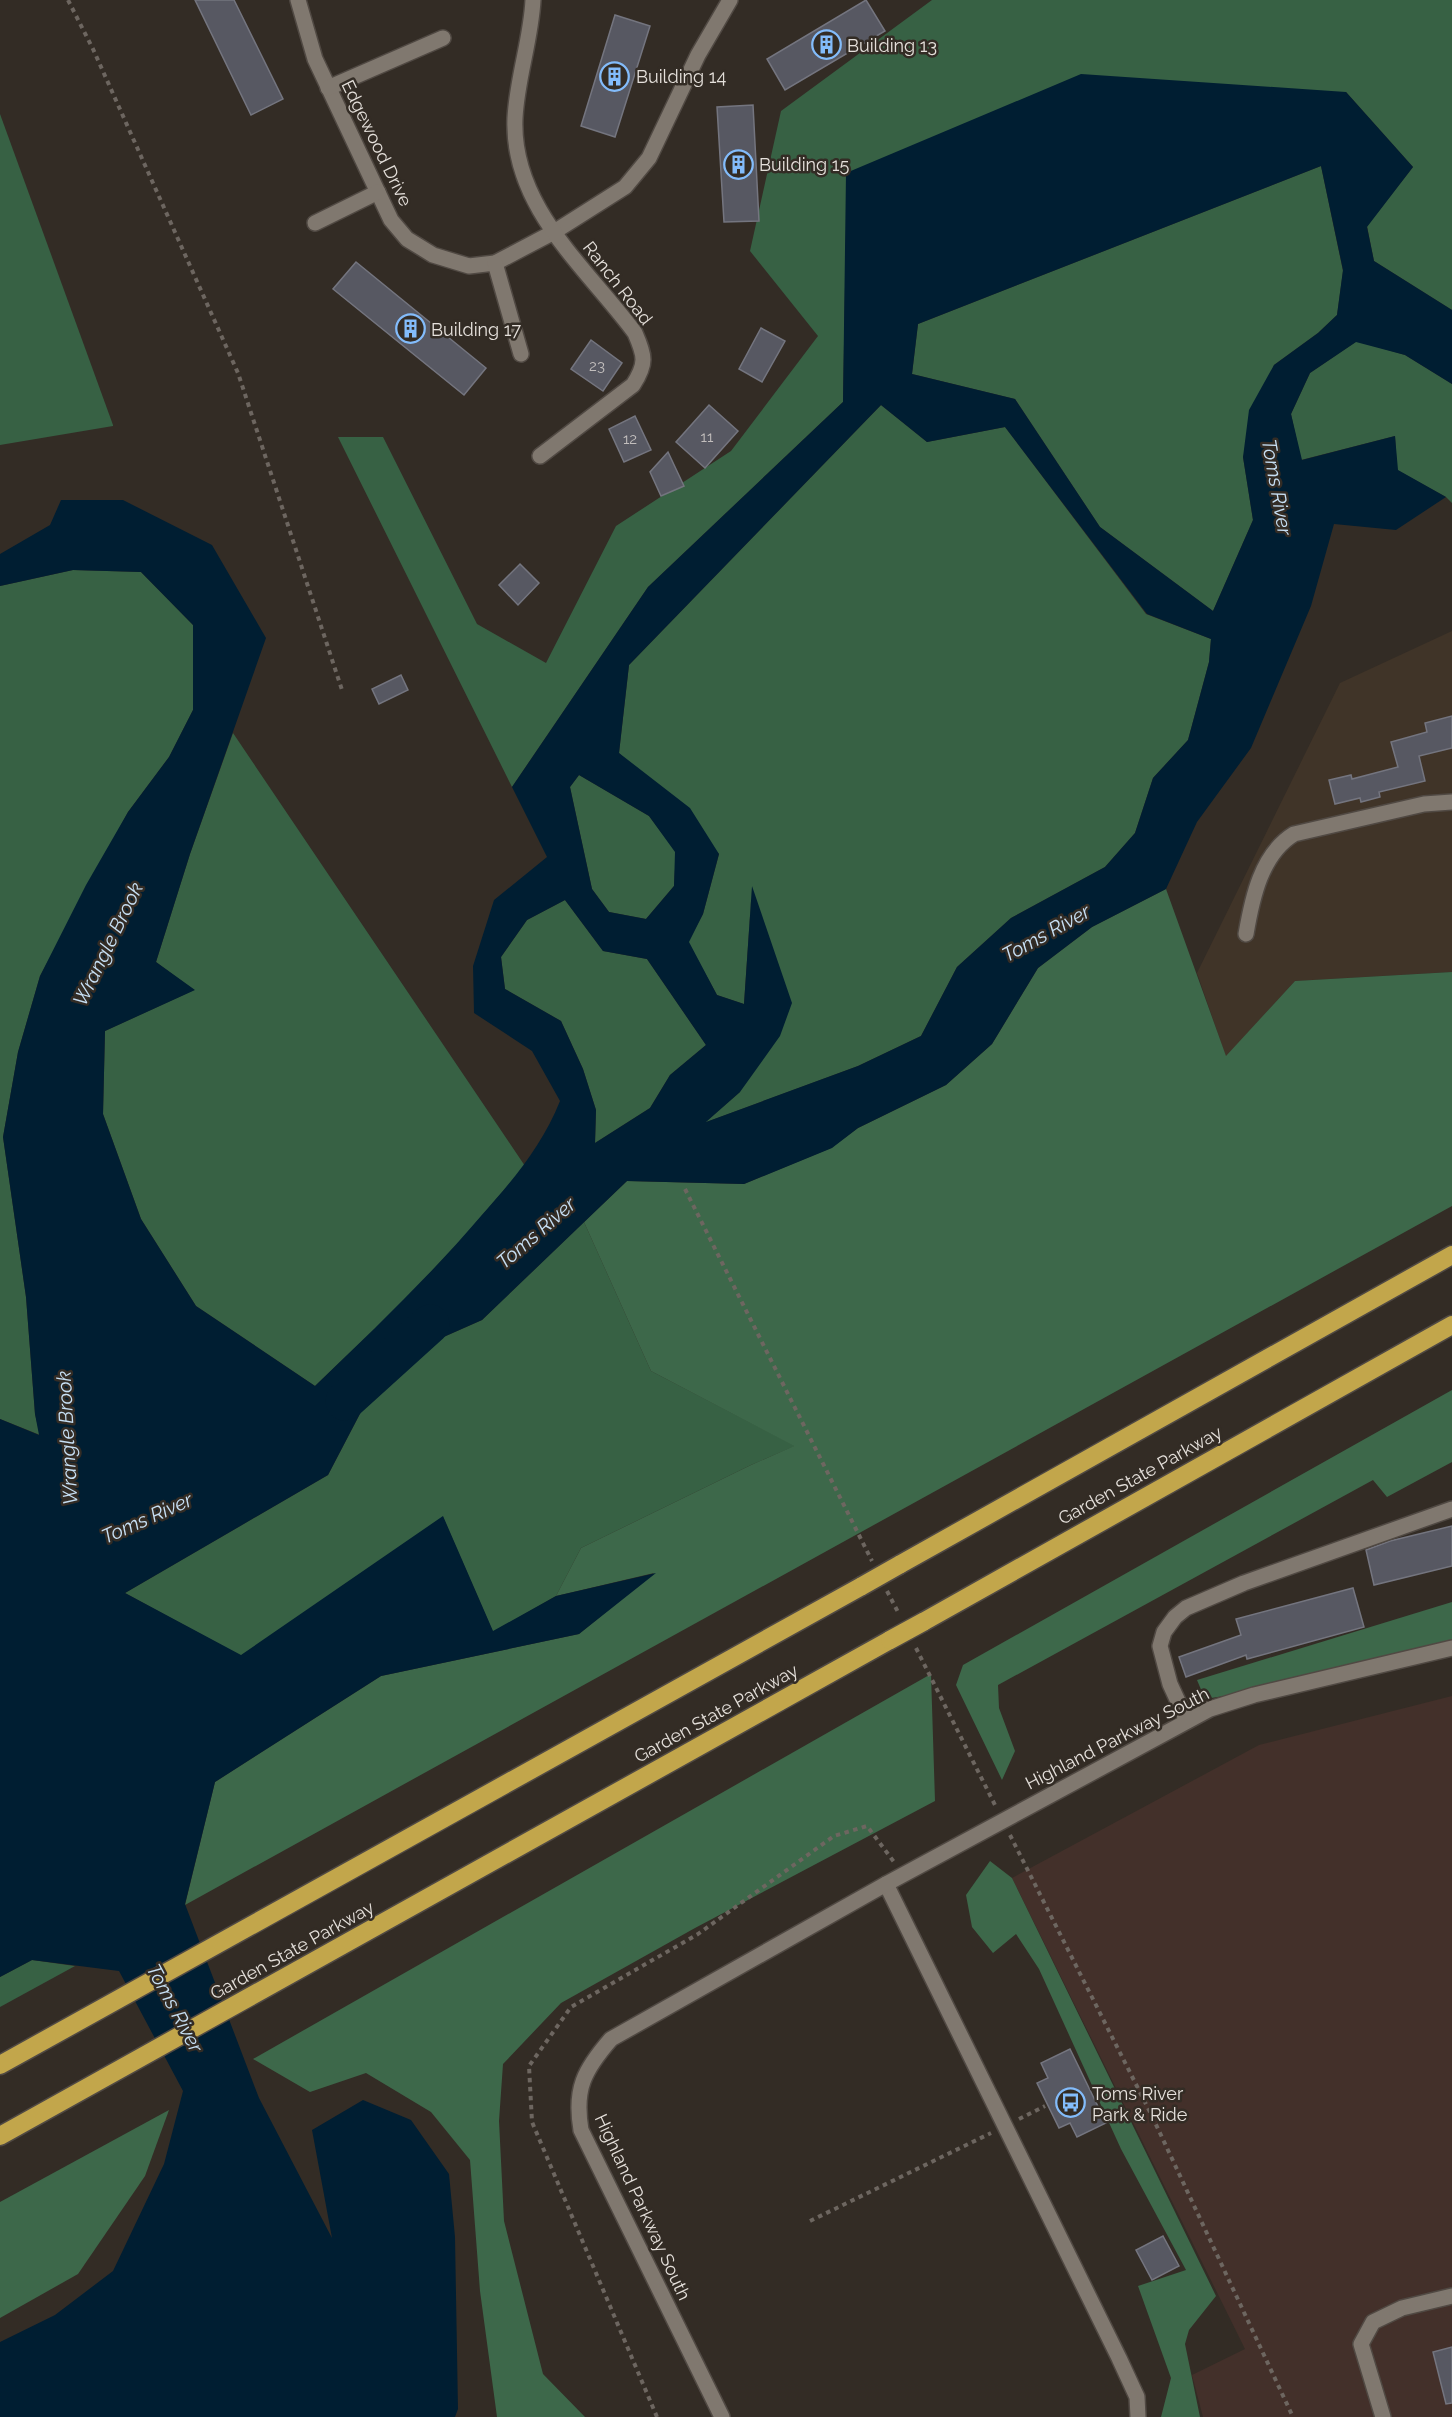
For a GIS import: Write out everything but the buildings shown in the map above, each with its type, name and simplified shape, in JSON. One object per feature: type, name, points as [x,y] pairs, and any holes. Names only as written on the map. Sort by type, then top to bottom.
[{"type":"highway","points":[[0,2065],[1452,1255]]},
{"type":"highway","name":"Garden State Parkway","points":[[0,2136],[1452,1325]]},
{"type":"street","name":"Edgewood Drive","points":[[298,0],[315,59],[392,220],[407,239],[433,255],[469,266],[495,263],[554,232],[625,187],[649,158],[698,55],[729,0]]},
{"type":"street","name":"Ranch Road","points":[[533,0],[515,121],[522,173],[533,198],[554,232],[635,333],[643,352],[643,369],[633,385],[540,456]]},
{"type":"street","points":[[328,88],[443,38]]},
{"type":"street","points":[[315,223],[378,192]]},
{"type":"street","points":[[495,263],[521,354]]},
{"type":"street","points":[[1246,934],[1252,898],[1267,863],[1283,840],[1294,834],[1424,804],[1452,802]]},
{"type":"street","points":[[1187,1721],[1166,1670],[1160,1646],[1164,1632],[1175,1617],[1186,1608],[1310,1559],[1452,1509]]},
{"type":"street","name":"Highland Parkway South","points":[[722,2417],[581,2130],[578,2095],[585,2072],[611,2039],[886,1884],[1210,1709],[1254,1695],[1452,1648]]},
{"type":"street","points":[[886,1884],[1119,2358],[1137,2397],[1138,2417]]},
{"type":"street","points":[[1383,2417],[1361,2344],[1373,2322],[1402,2308],[1452,2296]]},
{"type":"path","points":[[68,0],[93,49],[238,373],[342,690]]},
{"type":"path","points":[[685,1189],[873,1563]]},
{"type":"path","points":[[884,1585],[900,1617]]},
{"type":"path","points":[[911,1638],[1152,2116],[1293,2417]]},
{"type":"path","points":[[657,2417],[532,2122],[529,2066],[571,2007],[698,1934],[834,1836],[867,1826],[903,1875]]},
{"type":"path","points":[[810,2221],[986,2135]]},
{"type":"shaded area","points":[[1452,631],[1452,972],[1295,981],[1226,1057],[1197,973],[1340,683]]},
{"type":"shaded area","points":[[1452,1696],[1452,2417],[1203,2417],[1192,2375],[1245,2349],[1012,1878],[1259,1745]]},
{"type":"green space","points":[[932,0],[1452,0],[1452,310],[1374,261],[1367,226],[1413,167],[1346,92],[847,173],[843,402],[648,587],[512,787],[338,437],[383,437],[477,624],[546,663],[616,526],[731,451],[818,336],[750,251],[781,111]]},
{"type":"green space","points":[[0,114],[113,425],[113,426],[0,445]]},
{"type":"green space","points":[[1321,166],[1343,271],[1337,315],[1318,333],[1274,365],[1243,457],[1253,520],[1213,611],[1100,527],[1015,399],[912,374],[918,324]]},
{"type":"green space","points":[[1357,341],[1405,355],[1452,384],[1452,503],[1446,497],[1397,470],[1395,436],[1301,460],[1291,414],[1310,373]]},
{"type":"green space","points":[[881,405],[927,442],[1005,427],[1146,614],[1211,639],[1209,662],[1188,740],[1153,778],[1135,833],[1105,867],[1011,918],[957,967],[921,1036],[858,1066],[704,1123],[740,1092],[752,887],[744,1004],[717,995],[688,942],[703,914],[719,854],[619,753],[629,665]]},
{"type":"green space","points":[[73,570],[141,572],[193,625],[193,710],[169,757],[128,812],[40,976],[18,1052],[3,1137],[26,1297],[35,1414],[40,1435],[0,1419],[0,586]]},
{"type":"green space","points":[[233,733],[525,1166],[402,1303],[315,1386],[196,1306],[141,1219],[103,1114],[105,1031],[194,990],[156,962],[190,854]]},
{"type":"green space","points":[[579,775],[649,816],[676,852],[674,886],[646,919],[609,912],[592,889],[570,787]]},
{"type":"green space","points":[[1166,889],[1226,1056],[1295,981],[1452,972],[1452,1206],[185,1905],[215,1782],[381,1676],[579,1634],[654,1573],[556,1596],[581,1548],[794,1446],[651,1371],[584,1222],[627,1181],[744,1184],[831,1148],[858,1128],[946,1085],[992,1044],[1038,968],[1092,927]]},
{"type":"green space","points":[[565,900],[603,951],[647,959],[706,1045],[670,1075],[650,1108],[595,1143],[596,1110],[583,1069],[561,1021],[505,989],[501,957],[527,920]]},
{"type":"green space","points":[[584,1222],[651,1371],[795,1446],[581,1548],[556,1596],[493,1632],[443,1517],[241,1656],[125,1593],[328,1475],[387,1362],[482,1320]]},
{"type":"green space","points":[[1452,1390],[1452,1462],[1387,1497],[1373,1480],[998,1685],[999,1708],[1015,1751],[1002,1780],[956,1685],[963,1665]]},
{"type":"green space","points":[[1452,1602],[1452,1640],[1282,1687],[1205,1699],[1197,1680]]},
{"type":"green space","points":[[931,1674],[935,1801],[695,1928],[561,2003],[503,2064],[499,2121],[504,2221],[543,2374],[585,2417],[497,2417],[480,2291],[470,2160],[431,2112],[366,2073],[310,2092],[253,2059]]},
{"type":"green space","points":[[990,1861],[1012,1878],[1216,2296],[1189,2330],[1185,2344],[1200,2417],[1161,2417],[1171,2378],[1138,2286],[1186,2270],[1121,2149],[1039,1969],[1016,1934],[993,1953],[972,1927],[966,1895]]},
{"type":"green space","points":[[32,1960],[75,1966],[0,2007],[0,1977]]},
{"type":"green space","points":[[169,2110],[145,2176],[78,2274],[0,2318],[0,2202]]},
{"type":"water","name":"Wrangle Brook","points":[[1081,74],[1346,92],[1413,167],[1367,227],[1374,261],[1452,310],[1452,384],[1405,355],[1356,342],[1310,373],[1291,414],[1302,460],[1395,436],[1398,470],[1446,497],[1396,530],[1334,524],[1311,606],[1251,748],[1197,822],[1166,889],[1092,927],[1038,968],[992,1044],[946,1085],[858,1128],[832,1148],[744,1184],[627,1181],[482,1320],[387,1362],[328,1475],[125,1593],[241,1655],[443,1516],[493,1631],[556,1596],[656,1573],[579,1634],[381,1676],[215,1782],[185,1904],[259,2098],[332,2238],[312,2130],[363,2100],[411,2120],[449,2174],[455,2237],[458,2409],[455,2417],[0,2417],[0,2342],[55,2315],[113,2271],[164,2164],[183,2091],[119,1971],[32,1960],[0,1977],[0,1419],[39,1435],[35,1414],[26,1297],[3,1137],[18,1052],[40,976],[86,885],[128,812],[169,757],[193,710],[193,625],[141,572],[73,570],[0,586],[0,554],[50,525],[61,500],[123,500],[212,545],[266,638],[190,854],[156,962],[195,990],[105,1031],[103,1114],[141,1219],[196,1306],[315,1386],[421,1282],[493,1203],[536,1148],[553,1117],[560,1101],[532,1051],[474,1013],[473,966],[494,900],[547,857],[512,787],[648,587],[843,402],[846,173]],"holes":[[[1321,166],[1343,270],[1337,315],[1318,333],[1274,365],[1249,410],[1243,457],[1253,520],[1213,611],[1100,527],[1015,399],[912,374],[918,324]],[[881,405],[927,442],[1005,427],[1147,614],[1211,639],[1209,662],[1188,740],[1153,778],[1135,833],[1105,867],[1011,918],[957,967],[921,1036],[858,1066],[706,1122],[740,1092],[780,1036],[792,1003],[752,886],[744,1004],[717,995],[689,942],[703,914],[719,854],[690,808],[619,753],[629,665]],[[579,775],[649,816],[675,852],[674,886],[646,919],[609,912],[592,889],[570,787]],[[565,900],[603,951],[647,959],[706,1045],[670,1075],[650,1108],[595,1143],[596,1110],[583,1069],[561,1021],[505,989],[501,957],[527,920]]]},
{"type":"waterway","name":"Toms River","points":[[345,1401],[430,1324]]},
{"type":"place","name":"Building 13","points":[[826,45]]},
{"type":"place","name":"Building 14","points":[[615,76]]},
{"type":"place","name":"Building 15","points":[[738,164]]},
{"type":"place","name":"Building 17","points":[[410,329]]},
{"type":"place","name":"Toms River Park & Ride","points":[[1071,2103]]}]
